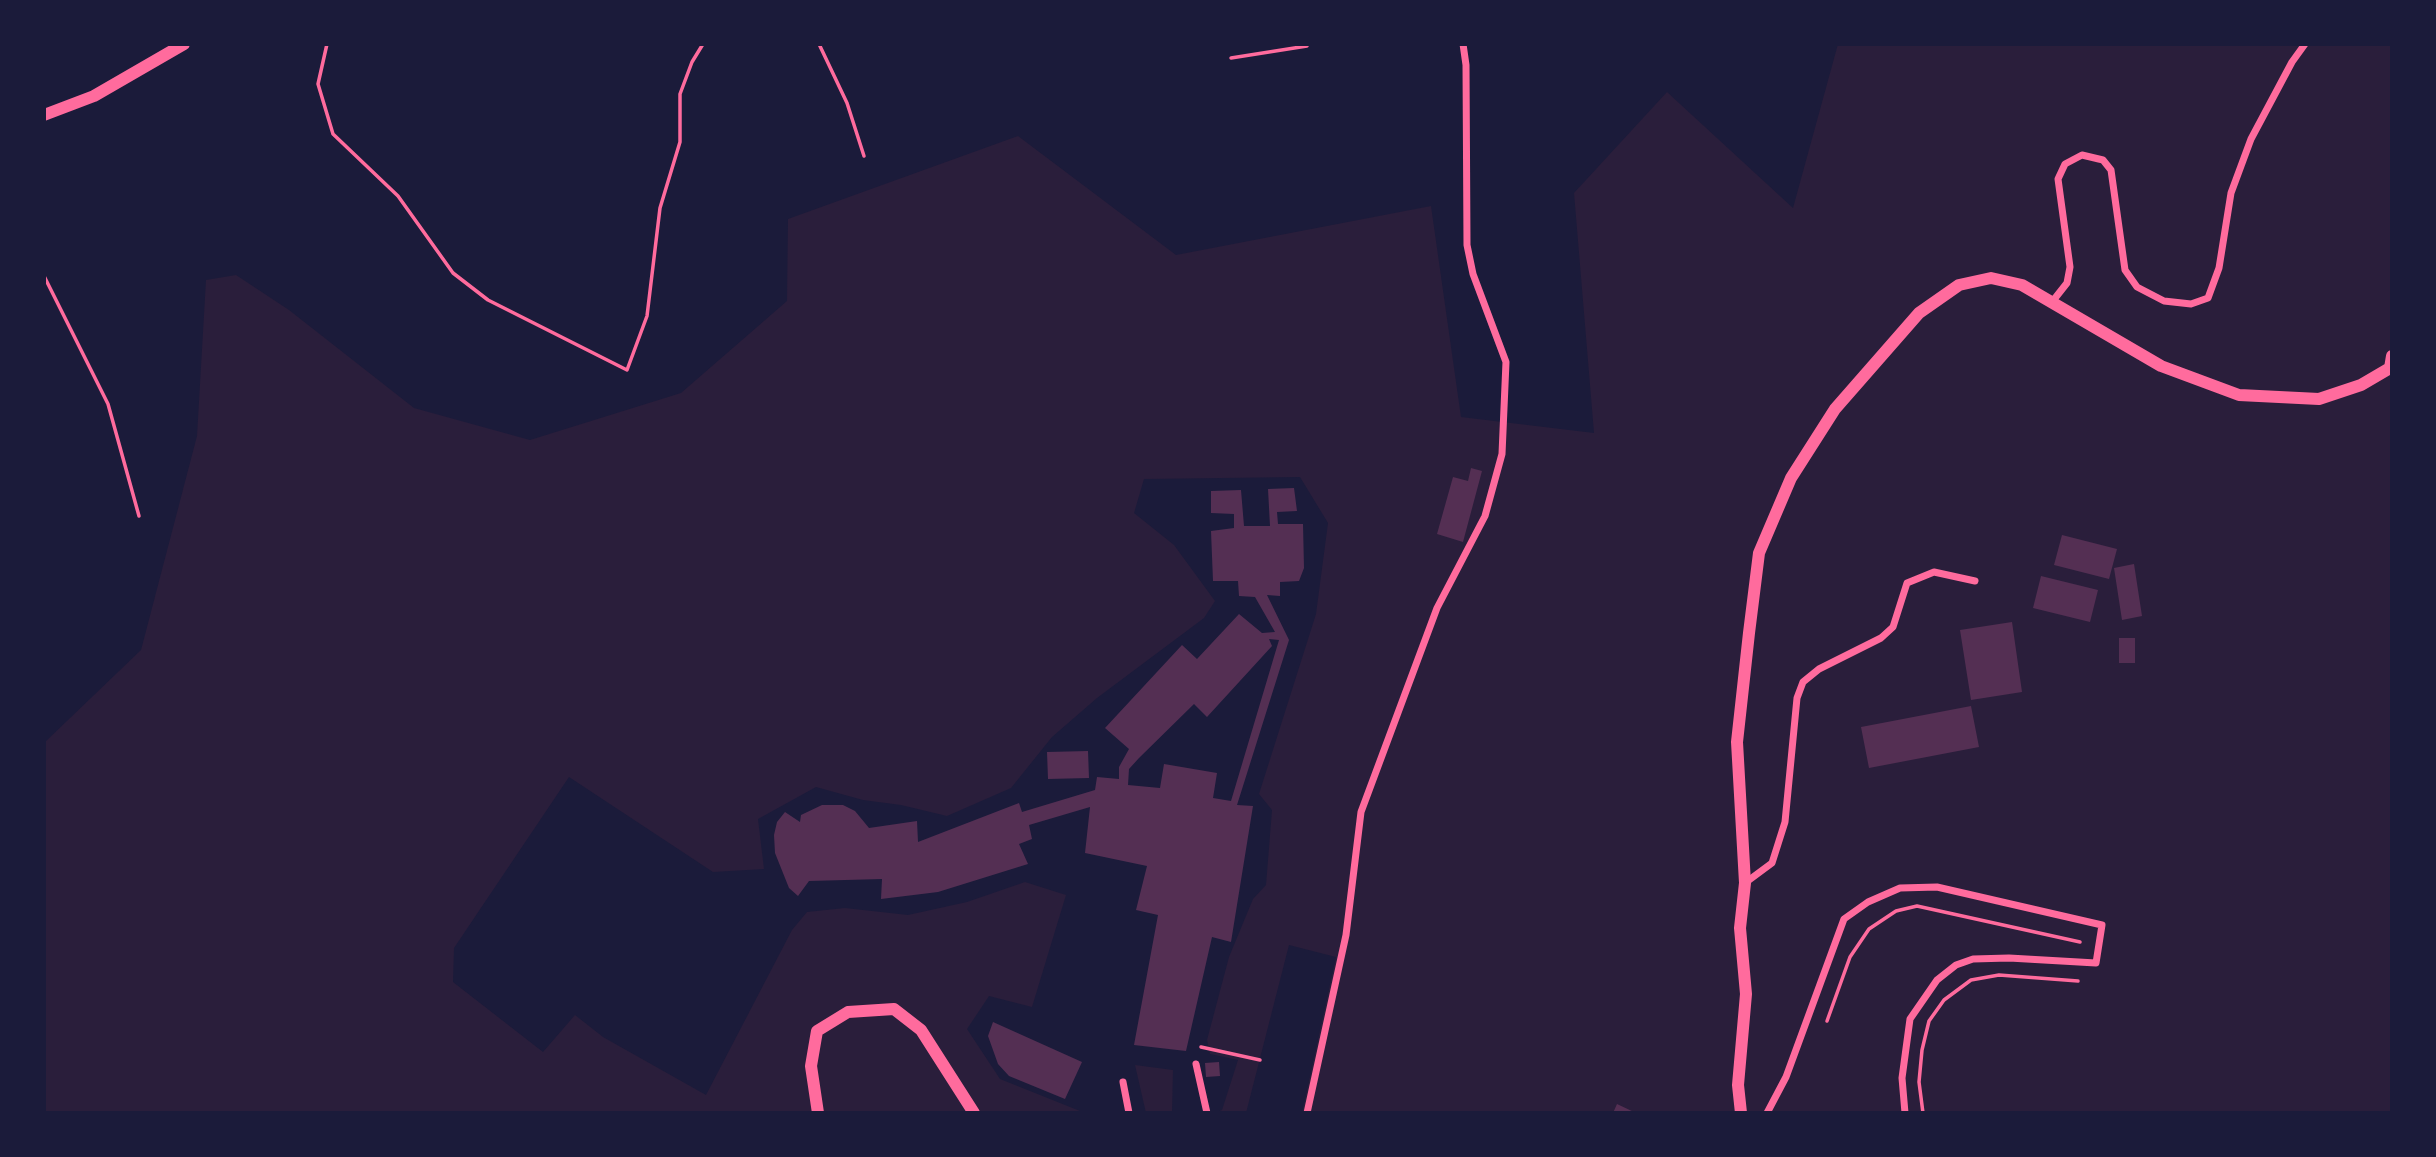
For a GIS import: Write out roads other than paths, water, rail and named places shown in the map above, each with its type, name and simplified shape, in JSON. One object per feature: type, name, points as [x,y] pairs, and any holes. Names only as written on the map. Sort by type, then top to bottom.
[{"type":"street","points":[[44,115],[93,96],[184,44]]},
{"type":"street","points":[[1307,1113],[1346,935],[1361,812],[1437,608],[1485,516],[1502,454],[1506,362],[1473,274],[1467,245],[1466,65],[1463,44]]},
{"type":"street","points":[[2052,302],[2067,283],[2070,267],[2058,179],[2065,164],[2082,155],[2103,160],[2111,170],[2125,270],[2137,287],[2164,301],[2191,304],[2208,298],[2219,268],[2231,193],[2251,139],[2292,62],[2305,44]]},
{"type":"street","points":[[1741,1113],[1738,1085],[1746,993],[1740,928],[1745,883],[1737,742],[1759,552],[1791,478],[1835,409],[1919,313],[1959,285],[1991,278],[2022,285],[2161,366],[2239,395],[2319,399],[2361,385],[2390,368],[2392,356]]},
{"type":"street","points":[[1745,883],[1772,863],[1785,822],[1797,698],[1802,682],[1819,669],[1881,638],[1893,627],[1907,583],[1934,572],[1975,581]]},
{"type":"street","points":[[1767,1113],[1786,1077],[1843,919],[1868,902],[1900,888],[1937,887],[2102,925],[2096,963],[2009,958],[1973,959],[1956,965],[1937,980],[1910,1019],[1902,1078],[1905,1113]]},
{"type":"street","points":[[818,1113],[811,1066],[817,1031],[848,1012],[894,1009],[921,1030],[974,1113]]},
{"type":"street","points":[[1196,1064],[1207,1113]]},
{"type":"street","points":[[1124,1082],[1129,1113]]}]
